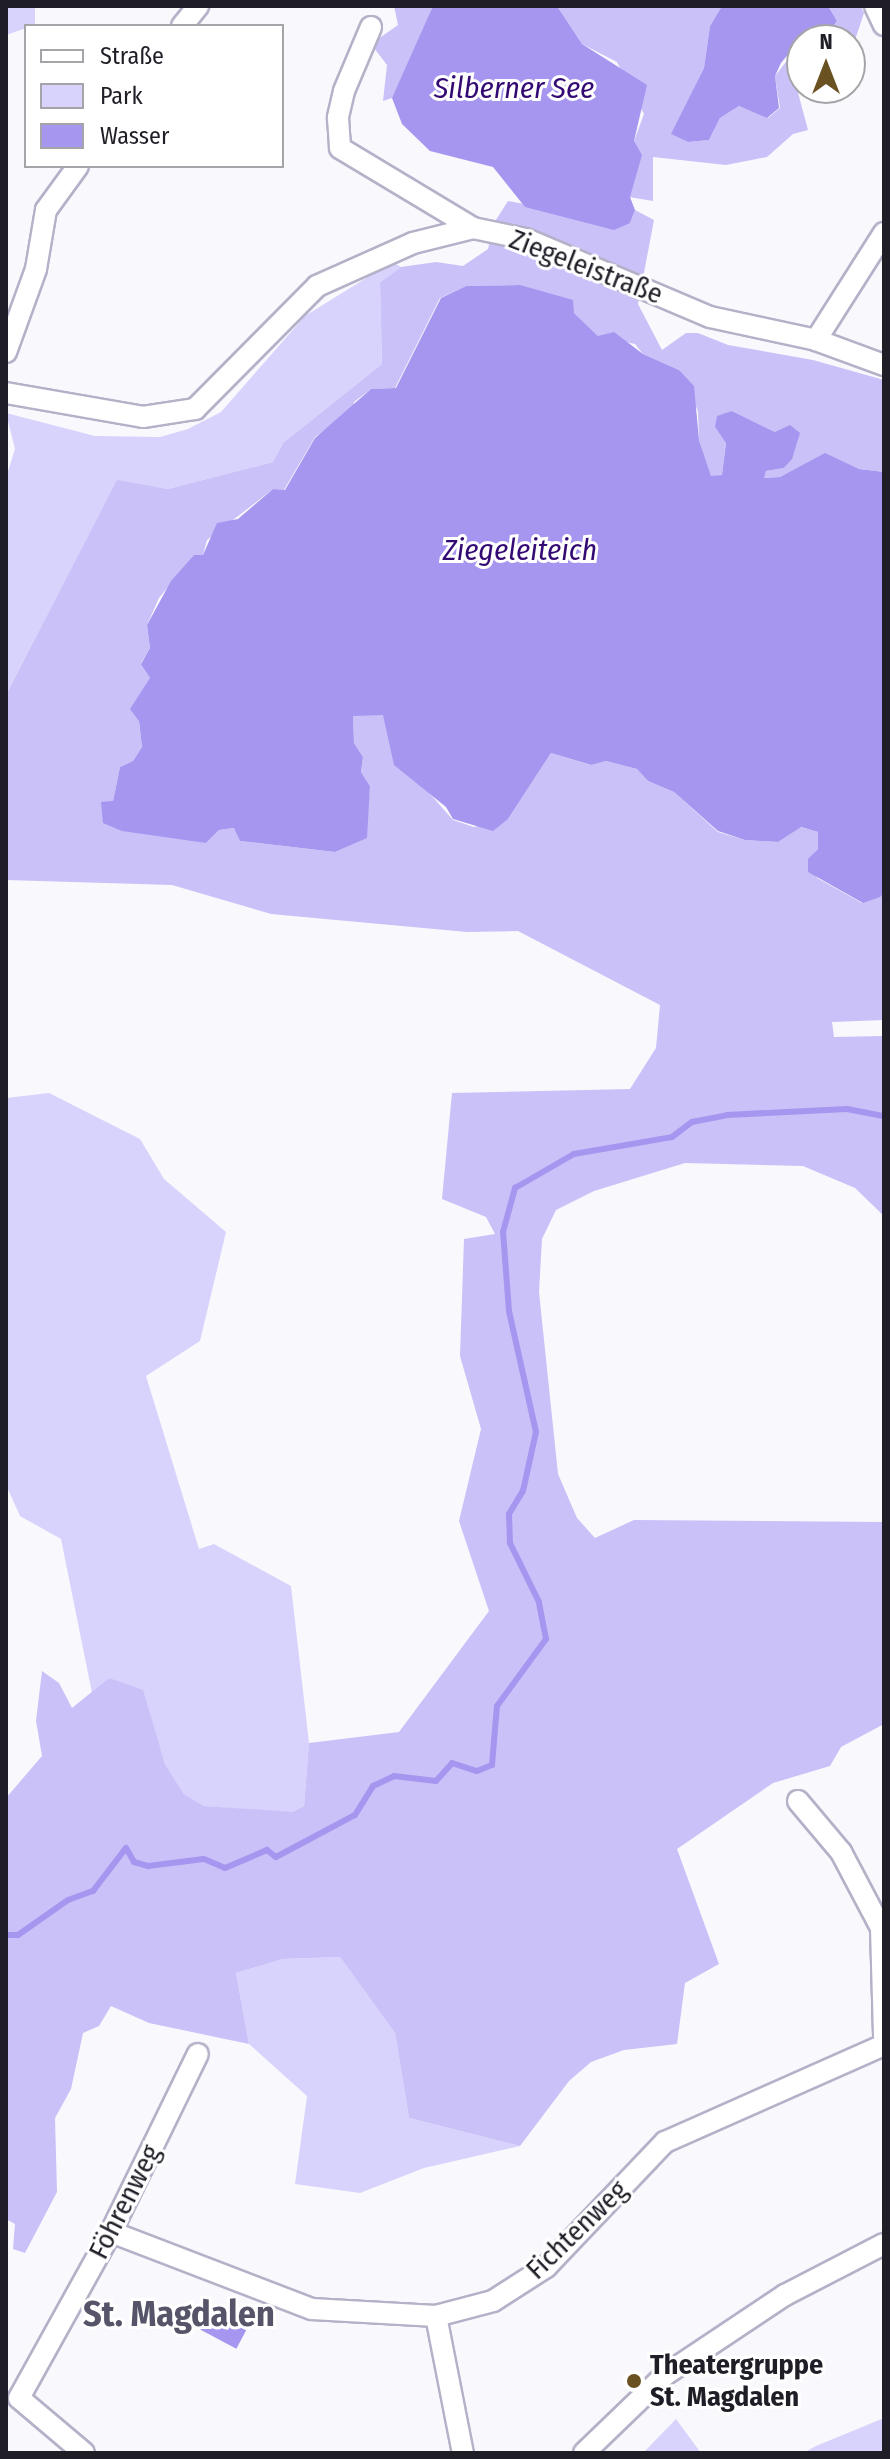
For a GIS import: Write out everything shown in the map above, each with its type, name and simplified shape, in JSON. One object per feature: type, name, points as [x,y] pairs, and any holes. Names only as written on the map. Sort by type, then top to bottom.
[{"type":"street","points":[[184,24],[198,6]]},
{"type":"street","points":[[875,6],[884,25]]},
{"type":"street","points":[[371,27],[344,91],[338,118],[340,148],[473,228]]},
{"type":"street","points":[[6,352],[28,295],[46,210],[77,168]]},
{"type":"street","name":"Ziegeleistraße","points":[[6,393],[143,417],[195,409],[317,286],[413,243],[473,228],[526,239],[710,317],[816,340],[884,365]]},
{"type":"street","points":[[816,340],[884,233]]},
{"type":"street","points":[[798,1801],[841,1852],[881,1928],[884,2036]]},
{"type":"street","name":"Fichtenweg","points":[[111,2232],[312,2309],[436,2316],[493,2301],[546,2267],[665,2142],[884,2045]]},
{"type":"street","name":"Föhrenweg","points":[[84,2453],[19,2398],[111,2232],[198,2054]]},
{"type":"street","points":[[584,2453],[665,2375],[785,2295],[884,2244]]},
{"type":"street","points":[[436,2316],[463,2453]]},
{"type":"green space","points":[[6,6],[35,6],[35,24],[24,24],[24,29],[6,35]]},
{"type":"green space","points":[[392,262],[401,267],[380,284],[382,364],[283,443],[273,462],[168,489],[117,481],[6,695],[6,478],[15,449],[6,413],[95,436],[160,437],[188,429],[221,412],[305,316]]},
{"type":"green space","points":[[49,1093],[140,1139],[164,1179],[226,1232],[200,1341],[146,1376],[199,1549],[214,1544],[291,1586],[309,1743],[304,1806],[292,1813],[204,1806],[184,1794],[165,1764],[154,1730],[109,1678],[92,1693],[61,1539],[20,1516],[6,1485],[6,1098]]},
{"type":"green space","points":[[340,1957],[395,2033],[409,2118],[520,2146],[424,2168],[360,2193],[295,2184],[307,2096],[249,2044],[236,1973],[283,1959]]},
{"type":"green space","points":[[884,2418],[884,2453],[803,2453],[816,2446]]},
{"type":"green space","points":[[676,2419],[701,2453],[643,2453]]},
{"type":"shaded area","points":[[394,6],[433,6],[409,66],[392,98],[383,101],[387,65],[371,44],[398,25]]},
{"type":"shaded area","points":[[557,6],[722,6],[710,26],[704,68],[672,134],[688,142],[709,140],[720,118],[739,106],[768,118],[780,108],[775,76],[786,62],[786,104],[801,104],[808,130],[793,134],[767,157],[726,165],[653,157],[653,201],[629,197],[634,141],[644,114],[617,62],[582,44]]},
{"type":"shaded area","points":[[828,6],[861,6],[864,13],[860,24],[835,24],[837,21]]},
{"type":"shaded area","points":[[508,201],[630,223],[635,210],[654,220],[638,304],[662,350],[686,333],[698,333],[728,345],[813,360],[884,380],[884,472],[859,469],[825,454],[780,477],[763,478],[766,471],[784,468],[791,459],[799,433],[775,432],[732,411],[715,427],[726,442],[722,475],[711,477],[699,440],[698,411],[679,370],[643,354],[635,344],[598,336],[574,313],[520,285],[466,286],[440,298],[395,388],[371,389],[354,402],[353,409],[315,437],[284,490],[273,489],[207,540],[203,555],[194,555],[159,598],[147,625],[150,648],[141,663],[150,678],[139,721],[142,747],[133,761],[120,767],[113,801],[160,834],[206,843],[219,830],[235,828],[240,841],[335,852],[366,838],[370,786],[361,772],[363,757],[354,743],[353,715],[384,715],[424,787],[453,820],[474,827],[508,819],[551,753],[590,765],[606,761],[637,769],[648,781],[674,792],[718,832],[745,840],[778,842],[800,827],[818,832],[818,849],[809,859],[817,878],[862,903],[884,893],[884,1020],[832,1022],[834,1037],[884,1036],[884,1216],[855,1188],[803,1166],[685,1163],[594,1191],[556,1210],[542,1239],[539,1292],[558,1474],[577,1518],[595,1538],[634,1520],[884,1522],[884,1724],[841,1747],[830,1766],[773,1783],[677,1849],[719,1964],[685,1983],[677,2044],[624,2050],[591,2062],[569,2081],[520,2146],[409,2118],[395,2033],[340,1957],[283,1959],[236,1973],[249,2044],[149,2023],[111,2006],[99,2026],[83,2033],[71,2089],[55,2118],[57,2192],[25,2253],[13,2249],[15,2224],[6,2219],[6,1798],[42,1756],[36,1721],[42,1671],[59,1683],[72,1708],[109,1678],[143,1690],[165,1764],[184,1794],[204,1806],[293,1812],[304,1806],[309,1743],[399,1732],[489,1611],[459,1521],[481,1429],[460,1356],[464,1239],[495,1234],[486,1217],[442,1199],[452,1093],[630,1089],[656,1048],[660,1005],[518,931],[467,932],[271,914],[172,885],[6,880],[6,695],[117,480],[168,489],[273,462],[283,443],[382,364],[380,283],[401,267],[436,262],[463,266],[488,249],[494,223]]},
{"type":"water","name":"Silberner See","points":[[433,6],[557,6],[582,44],[647,85],[634,141],[642,155],[630,197],[635,210],[630,223],[614,230],[525,207],[493,167],[430,151],[402,124],[392,98]]},
{"type":"water","name":"Silberner See","points":[[722,6],[828,6],[837,21],[835,24],[786,24],[786,57],[775,76],[779,108],[767,118],[739,106],[720,118],[709,140],[688,142],[671,134],[704,68],[710,26]]},
{"type":"water","name":"Ziegeleiteich","points":[[520,285],[573,300],[574,313],[598,336],[614,332],[643,354],[679,370],[694,386],[699,440],[711,476],[722,475],[726,443],[715,427],[717,416],[732,411],[775,432],[790,425],[800,433],[792,459],[784,468],[766,471],[764,478],[780,477],[825,453],[859,469],[884,472],[884,893],[880,897],[863,903],[808,872],[808,859],[818,849],[818,832],[801,827],[778,842],[745,840],[718,831],[674,792],[648,781],[637,769],[606,761],[591,765],[551,753],[508,819],[493,831],[453,819],[446,807],[394,765],[383,715],[353,716],[354,743],[363,757],[361,772],[370,786],[367,838],[335,852],[240,841],[234,828],[219,830],[206,843],[122,831],[103,823],[101,802],[113,801],[120,767],[133,761],[142,747],[139,721],[130,709],[150,678],[141,664],[150,648],[147,625],[171,581],[194,555],[203,555],[217,523],[238,519],[273,489],[285,490],[315,438],[371,389],[396,388],[441,298],[466,286]]},
{"type":"water","points":[[210,2311],[246,2330],[236,2349],[200,2330]]},
{"type":"waterway","points":[[6,1935],[18,1935],[68,1900],[93,1891],[126,1848],[134,1862],[148,1866],[204,1859],[225,1868],[267,1850],[276,1857],[355,1815],[373,1786],[394,1776],[436,1781],[452,1763],[477,1771],[492,1765],[497,1706],[546,1639],[539,1602],[510,1543],[509,1514],[523,1491],[536,1432],[509,1311],[503,1232],[515,1188],[574,1154],[672,1137],[692,1122],[727,1115],[847,1109],[884,1116]]},
{"type":"place","name":"Theatergruppe St. Magdalen","points":[[634,2381]]},
{"type":"district","name":"St. Magdalen","points":[[179,2315]]}]
